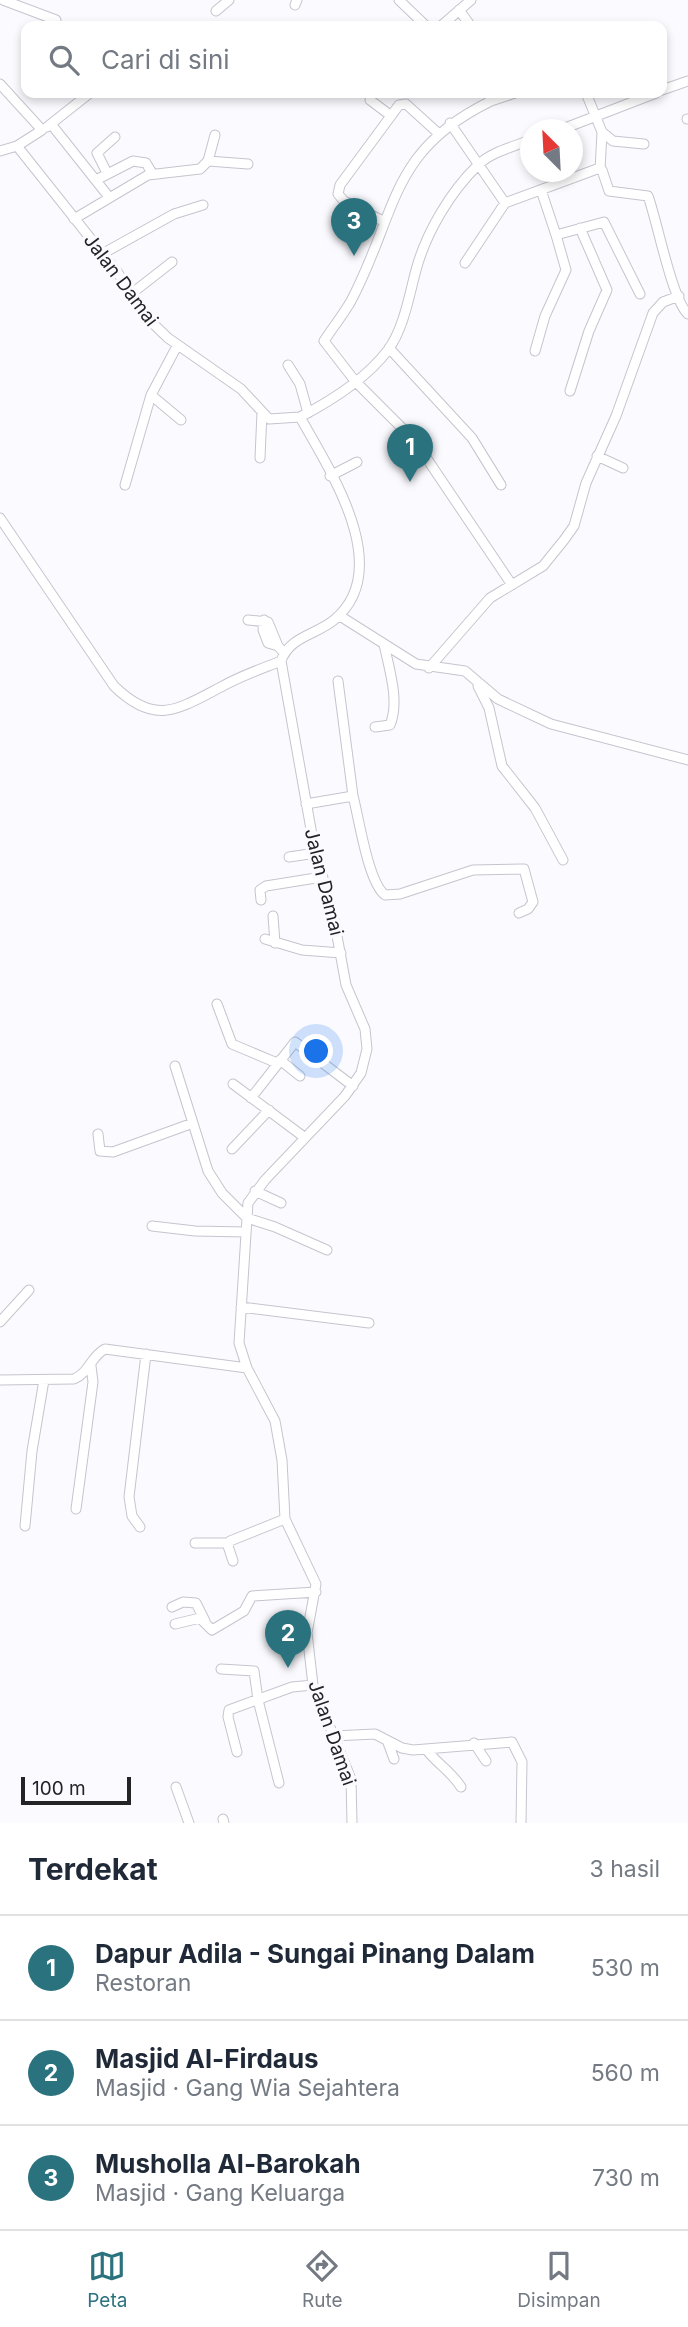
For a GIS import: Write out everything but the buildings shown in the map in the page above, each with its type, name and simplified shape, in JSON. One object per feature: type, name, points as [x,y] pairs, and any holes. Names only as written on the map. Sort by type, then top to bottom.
[{"type":"street","points":[[3,0],[55,20]]},
{"type":"street","points":[[216,11],[229,0]]},
{"type":"street","points":[[399,0],[421,21]]},
{"type":"street","points":[[447,21],[471,0]]},
{"type":"street","points":[[459,10],[467,21]]},
{"type":"street","points":[[667,88],[688,81]]},
{"type":"street","points":[[0,84],[47,127],[109,197]]},
{"type":"street","points":[[0,151],[17,146],[47,127],[84,98]]},
{"type":"street","points":[[489,98],[438,133],[404,177],[352,299],[324,341],[355,381],[415,441],[512,585]]},
{"type":"street","points":[[588,98],[602,132],[600,170],[609,191],[648,196],[679,296],[688,314]]},
{"type":"street","points":[[583,121],[643,98]]},
{"type":"street","points":[[370,100],[390,115]]},
{"type":"street","points":[[383,221],[344,201],[338,191],[399,105],[406,104],[438,133]]},
{"type":"street","points":[[450,124],[505,203]]},
{"type":"street","points":[[602,132],[613,141],[644,144]]},
{"type":"street","points":[[75,219],[152,173],[200,170],[208,161],[215,135]]},
{"type":"street","points":[[107,173],[97,153],[115,137]]},
{"type":"street","name":"Jalan Damai","points":[[17,146],[102,254],[142,313],[177,346],[241,389],[262,412]]},
{"type":"street","points":[[262,412],[271,420],[304,415],[355,381],[389,348],[406,307],[419,259],[440,215],[479,164],[520,146]]},
{"type":"street","points":[[96,180],[134,161],[146,163],[152,173]]},
{"type":"street","points":[[208,161],[248,164]]},
{"type":"street","points":[[465,263],[505,203],[600,170]]},
{"type":"street","points":[[535,351],[545,316],[566,270],[541,190]]},
{"type":"street","points":[[102,254],[174,214],[203,205]]},
{"type":"street","points":[[556,235],[604,222],[640,294]]},
{"type":"street","points":[[570,391],[589,331],[607,290],[580,228]]},
{"type":"street","points":[[131,294],[172,262]]},
{"type":"street","points":[[429,668],[490,598],[543,566],[564,541],[579,510],[597,456],[616,416],[653,313],[663,302],[679,296]]},
{"type":"street","points":[[125,485],[151,395],[177,346]]},
{"type":"street","points":[[389,348],[472,438],[501,485]]},
{"type":"street","points":[[0,517],[114,686],[129,700],[147,710],[169,712],[246,674],[340,616],[349,606],[359,578],[356,529],[304,415],[300,384],[288,365]]},
{"type":"street","points":[[151,395],[181,420]]},
{"type":"street","points":[[260,458],[262,412]]},
{"type":"street","points":[[597,456],[623,468]]},
{"type":"street","points":[[330,476],[357,462]]},
{"type":"street","points":[[340,616],[416,664],[429,668],[465,671],[498,699],[551,723],[688,760]]},
{"type":"street","name":"Jalan Damai","points":[[248,620],[264,620],[275,633],[281,653],[321,877],[341,953],[346,985],[367,1039],[366,1059],[353,1086],[255,1191],[248,1203],[239,1343],[247,1368],[275,1421],[282,1460],[285,1519],[314,1578],[316,1592],[307,1633],[313,1685],[351,1779],[352,1823]]},
{"type":"street","points":[[375,727],[390,725],[393,718],[392,684],[384,644]]},
{"type":"street","points":[[338,681],[353,796],[369,861],[382,893],[389,896],[400,894],[473,870],[524,869],[533,902],[528,909],[519,913]]},
{"type":"street","points":[[478,684],[489,708],[502,766],[535,808],[563,860]]},
{"type":"street","points":[[306,804],[353,796]]},
{"type":"street","points":[[289,857],[316,853]]},
{"type":"street","points":[[261,900],[260,890],[266,886],[321,877]]},
{"type":"street","points":[[273,916],[270,941],[302,950],[341,953]]},
{"type":"street","points":[[217,1004],[232,1044],[279,1062],[300,1076]]},
{"type":"street","points":[[251,1098],[293,1043],[298,1042],[353,1086]]},
{"type":"street","points":[[175,1066],[208,1171],[222,1193],[247,1218],[327,1250]]},
{"type":"street","points":[[233,1084],[304,1137]]},
{"type":"street","points":[[232,1149],[270,1110]]},
{"type":"street","points":[[98,1134],[100,1151],[113,1152],[193,1124]]},
{"type":"street","points":[[255,1191],[281,1203]]},
{"type":"street","points":[[152,1226],[210,1232],[246,1232]]},
{"type":"street","points":[[0,1322],[29,1290]]},
{"type":"street","points":[[241,1307],[369,1323]]},
{"type":"street","points":[[76,1509],[91,1396],[92,1366],[98,1352],[105,1349],[247,1368]]},
{"type":"street","points":[[139,1527],[132,1516],[129,1497],[146,1354]]},
{"type":"street","points":[[0,1380],[74,1379],[92,1366]]},
{"type":"street","points":[[25,1526],[32,1451],[44,1380]]},
{"type":"street","points":[[195,1543],[229,1543],[285,1519]]},
{"type":"street","points":[[229,1543],[233,1561]]},
{"type":"street","points":[[172,1608],[183,1602],[196,1603],[210,1629],[215,1629],[244,1611],[249,1599],[256,1594],[316,1592]]},
{"type":"street","points":[[175,1624],[200,1618],[205,1621]]},
{"type":"street","points":[[221,1669],[252,1669],[279,1783]]},
{"type":"street","points":[[237,1752],[228,1713],[292,1687],[313,1685]]},
{"type":"street","points":[[334,1736],[375,1734],[401,1748],[426,1749],[512,1742],[518,1749],[522,1762],[521,1823]]},
{"type":"street","points":[[387,1740],[394,1759]]},
{"type":"street","points":[[474,1743],[486,1761]]},
{"type":"street","points":[[426,1749],[432,1757],[447,1767],[461,1787]]},
{"type":"street","points":[[176,1787],[188,1823]]},
{"type":"place","name":"Musholla Al-Barokah","points":[[354,256]]},
{"type":"place","name":"Dapur Adila - Sungai Pinang Dalam","points":[[410,482]]},
{"type":"place","name":"Masjid Al-Firdaus","points":[[288,1668]]}]
